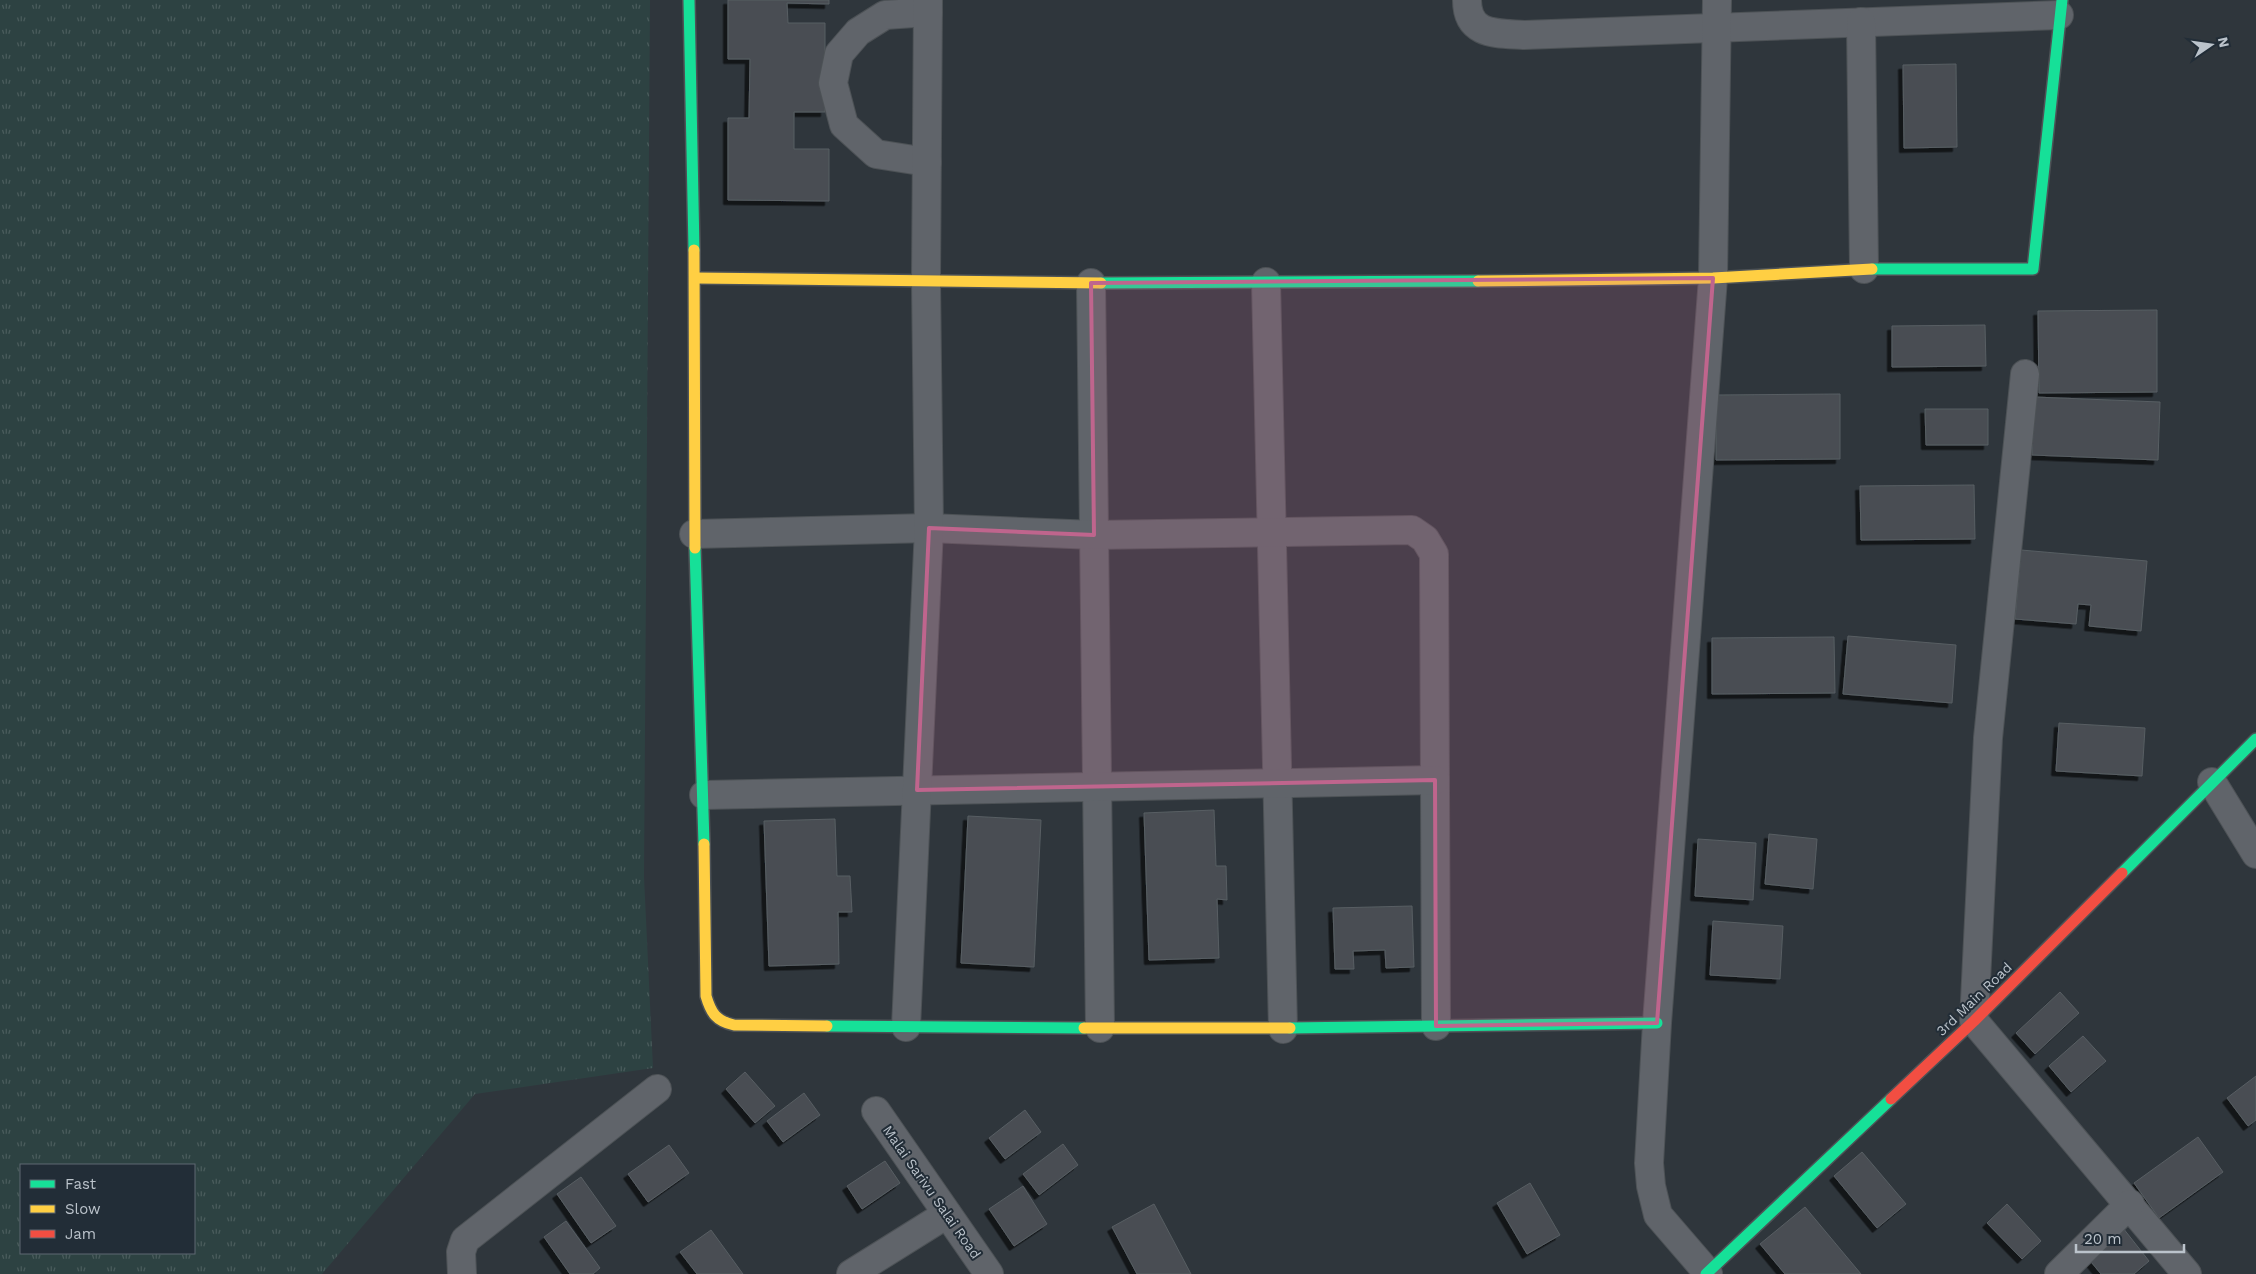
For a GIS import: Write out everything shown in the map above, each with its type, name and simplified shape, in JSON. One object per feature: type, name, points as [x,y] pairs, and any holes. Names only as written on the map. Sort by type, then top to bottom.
[{"type":"street","points":[[688,0],[695,278],[694,534],[704,795],[706,996],[712,1014],[722,1023],[734,1025],[906,1027],[1282,1029],[1657,1023]]},
{"type":"street","points":[[695,278],[1091,283],[1266,282],[1714,278],[1864,269],[2033,269],[2061,8],[1906,11],[1862,22],[1524,35],[1489,32],[1478,27],[1471,19],[1467,0]]},
{"type":"street","points":[[1707,1273],[1658,1215],[1651,1186],[1649,1163],[1657,1023],[1714,278],[1717,0]]},
{"type":"street","points":[[906,1027],[929,528],[926,281],[927,162],[928,6],[885,14],[858,32],[839,54],[833,83],[844,124],[876,154],[927,162]]},
{"type":"street","points":[[1862,22],[1864,269]]},
{"type":"street","points":[[1266,282],[1282,1029]]},
{"type":"street","points":[[1091,283],[1100,1028]]},
{"type":"street","points":[[2025,374],[1988,738],[1974,1021],[2187,1274]]},
{"type":"street","points":[[694,534],[929,528],[1094,535],[1412,530],[1425,539],[1434,554],[1436,1026]]},
{"type":"street","name":"3rd Main Road","points":[[1707,1273],[1974,1021],[2256,739]]},
{"type":"street","points":[[704,795],[1435,780]]},
{"type":"street","points":[[2212,782],[2256,854]]},
{"type":"street","points":[[462,1274],[461,1252],[465,1240],[658,1089]]},
{"type":"street","name":"Malai Sarivu Salai Road","points":[[876,1110],[989,1274]]},
{"type":"street","points":[[2063,1272],[2130,1204]]},
{"type":"street","points":[[851,1274],[947,1214]]},
{"type":"highlighted area","points":[[1713,278],[1657,1023],[1436,1026],[1435,780],[917,790],[929,528],[1094,535],[1091,283]]},
{"type":"green space","points":[[0,0],[650,0],[644,877],[653,1068],[475,1094],[322,1274],[0,1274]]},
{"type":"building","points":[[728,0],[829,0],[829,4],[787,3],[788,23],[825,23],[825,112],[794,112],[794,149],[829,149],[829,201],[728,200],[728,118],[749,118],[750,59],[728,59]]},
{"type":"building","points":[[1956,64],[1957,147],[1904,148],[1903,65]]},
{"type":"building","points":[[2157,310],[2157,392],[2039,393],[2038,311]]},
{"type":"building","points":[[1985,325],[1986,366],[1892,367],[1892,326]]},
{"type":"building","points":[[1840,394],[1840,459],[1716,460],[1716,395]]},
{"type":"building","points":[[2034,397],[2160,402],[2158,460],[2032,455]]},
{"type":"building","points":[[1925,409],[1988,409],[1988,445],[1926,445]]},
{"type":"building","points":[[1974,485],[1975,539],[1861,540],[1860,486]]},
{"type":"building","points":[[2021,550],[2147,561],[2141,631],[2089,626],[2091,605],[2078,604],[2076,624],[2015,619]]},
{"type":"building","points":[[1848,636],[1956,645],[1952,703],[1843,694]]},
{"type":"building","points":[[1834,637],[1835,693],[1712,694],[1712,638]]},
{"type":"building","points":[[2059,723],[2145,728],[2142,776],[2056,771]]},
{"type":"building","points":[[1214,810],[1216,866],[1226,866],[1227,900],[1217,899],[1219,958],[1149,960],[1144,813]]},
{"type":"building","points":[[968,816],[1041,820],[1034,967],[961,963]]},
{"type":"building","points":[[835,819],[837,876],[850,876],[852,912],[838,912],[839,964],[769,966],[764,821]]},
{"type":"building","points":[[1769,834],[1817,839],[1813,889],[1765,884]]},
{"type":"building","points":[[1698,839],[1756,843],[1753,900],[1695,896]]},
{"type":"building","points":[[1412,906],[1414,967],[1386,968],[1385,950],[1353,951],[1354,969],[1335,969],[1333,908]]},
{"type":"building","points":[[1713,921],[1783,926],[1780,979],[1710,975]]},
{"type":"building","points":[[2060,992],[2079,1013],[2035,1054],[2016,1033]]},
{"type":"building","points":[[2083,1036],[2106,1061],[2071,1092],[2049,1066]]},
{"type":"building","points":[[745,1072],[775,1106],[755,1123],[726,1089]]},
{"type":"building","points":[[2256,1076],[2256,1120],[2248,1126],[2227,1098]]},
{"type":"building","points":[[804,1093],[820,1115],[783,1142],[767,1121]]},
{"type":"building","points":[[1025,1110],[1041,1132],[1005,1159],[989,1138]]},
{"type":"building","points":[[2198,1137],[2223,1172],[2159,1218],[2134,1183]]},
{"type":"building","points":[[1063,1144],[1078,1165],[1039,1195],[1023,1174]]},
{"type":"building","points":[[669,1145],[689,1173],[648,1202],[628,1174]]},
{"type":"building","points":[[1862,1152],[1906,1204],[1877,1228],[1834,1176]]},
{"type":"building","points":[[885,1161],[900,1183],[862,1209],[847,1186]]},
{"type":"building","points":[[581,1177],[616,1226],[591,1243],[557,1194]]},
{"type":"building","points":[[1530,1183],[1560,1235],[1527,1254],[1497,1203]]},
{"type":"building","points":[[1023,1186],[1047,1224],[1014,1246],[989,1209]]},
{"type":"building","points":[[1154,1204],[1191,1274],[1137,1274],[1112,1227]]},
{"type":"building","points":[[2007,1204],[2041,1241],[2022,1259],[1987,1223]]},
{"type":"building","points":[[1805,1207],[1861,1274],[1785,1274],[1760,1244]]},
{"type":"building","points":[[566,1221],[600,1268],[593,1274],[570,1274],[544,1237]]},
{"type":"building","points":[[2123,1228],[2149,1261],[2134,1274],[2101,1274],[2087,1257]]},
{"type":"building","points":[[711,1230],[743,1274],[697,1274],[680,1252]]},
{"type":"traffic: fast","points":[[689,0],[694,250]]},
{"type":"traffic: fast","points":[[1872,269],[2033,269],[2062,0]]},
{"type":"traffic: fast","points":[[1101,283],[1478,281]]},
{"type":"traffic: fast","points":[[695,548],[704,844]]},
{"type":"traffic: fast","points":[[2122,873],[2256,739]]},
{"type":"traffic: fast","points":[[1290,1028],[1657,1023]]},
{"type":"traffic: fast","points":[[827,1026],[1084,1028]]},
{"type":"traffic: fast","points":[[1706,1274],[1891,1099]]},
{"type":"traffic: slow","points":[[694,250],[695,548]]},
{"type":"traffic: slow","points":[[1478,281],[1713,278],[1872,269]]},
{"type":"traffic: slow","points":[[695,278],[1101,283]]},
{"type":"traffic: slow","points":[[704,844],[706,996],[712,1012],[719,1019],[734,1025],[827,1026]]},
{"type":"traffic: slow","points":[[1084,1028],[1290,1028]]},
{"type":"traffic: jam","points":[[1891,1099],[1974,1021],[2122,873]]}]
